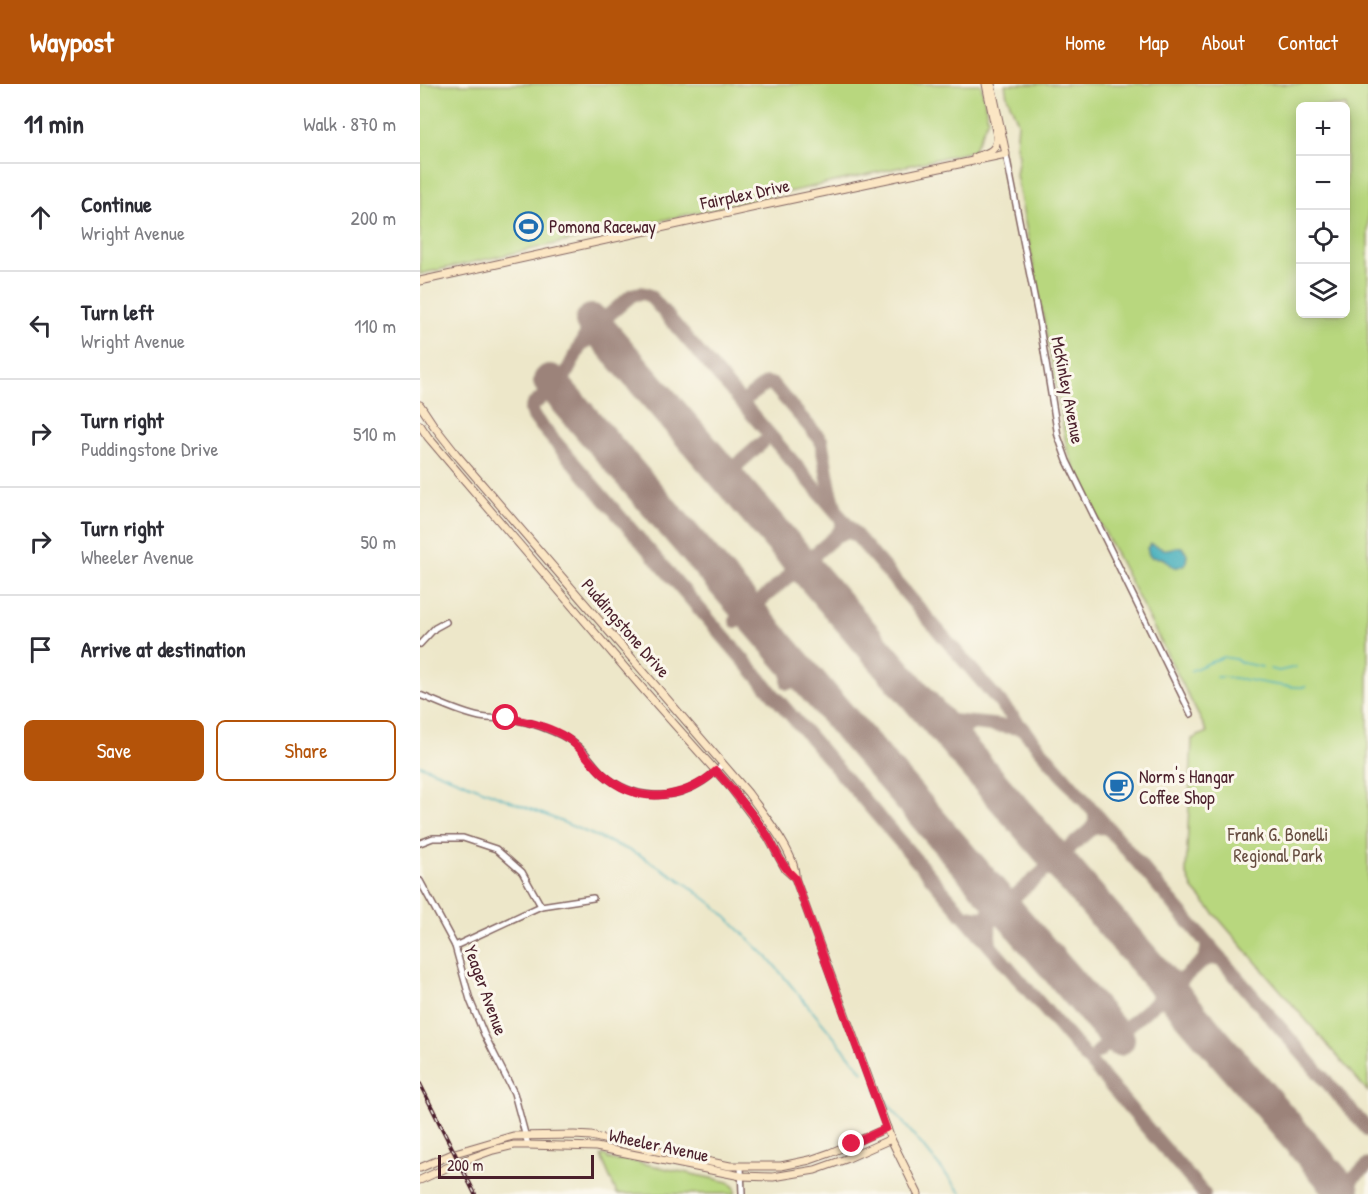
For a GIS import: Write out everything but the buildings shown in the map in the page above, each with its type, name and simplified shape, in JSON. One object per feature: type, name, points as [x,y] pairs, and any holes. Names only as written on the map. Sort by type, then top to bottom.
[{"type":"street","points":[[950,166],[987,153],[997,144],[986,84]]},
{"type":"street","points":[[992,84],[1006,154]]},
{"type":"street","name":"Fairplex Drive","points":[[420,281],[1006,154]]},
{"type":"street","name":"McKinley Avenue","points":[[1006,154],[1040,321],[1062,449],[1191,714]]},
{"type":"street","name":"Puddingstone Drive","points":[[420,405],[464,463],[748,793],[777,832],[796,870],[795,878],[886,1128],[918,1194]]},
{"type":"street","name":"Puddingstone Drive","points":[[420,425],[643,689],[716,771],[757,821],[786,870],[795,878]]},
{"type":"street","points":[[420,644],[435,628],[446,622]]},
{"type":"street","points":[[420,695],[478,717],[520,720],[554,731],[582,749],[609,779],[620,786],[650,796],[673,794],[700,783],[723,764]]},
{"type":"street","points":[[420,843],[433,838],[463,838],[496,849],[522,872],[541,906]]},
{"type":"street","name":"Yeager Avenue","points":[[420,881],[455,946],[470,1000],[484,1034],[514,1093],[528,1145]]},
{"type":"street","points":[[455,946],[541,906],[593,898]]},
{"type":"street","name":"Wheeler Avenue","points":[[420,1168],[455,1153],[513,1136],[591,1136],[628,1146],[730,1166],[781,1166],[810,1160],[886,1128]]},
{"type":"street","name":"Wheeler Avenue","points":[[420,1180],[493,1150],[514,1145],[596,1147],[741,1176],[773,1177],[815,1170],[891,1139]]},
{"type":"street","points":[[741,1166],[742,1194]]},
{"type":"green space","name":"Pomona Raceway","points":[[420,84],[981,84],[988,119],[973,151],[420,274]]},
{"type":"green space","name":"Frank G. Bonelli Regional Park","points":[[1005,84],[1368,84],[1368,1092],[1193,889],[1186,873],[1192,739],[1207,732],[1081,486],[1067,449],[1016,175],[1019,155],[1016,147],[1018,122],[1007,96]]},
{"type":"green space","points":[[601,1156],[608,1159],[619,1161],[622,1159],[729,1182],[735,1188],[735,1194],[617,1194]]},
{"type":"water","points":[[1151,544],[1164,549],[1182,547],[1187,554],[1186,563],[1175,567],[1162,558],[1151,557],[1147,548]]},
{"type":"waterway","points":[[1190,671],[1223,657],[1262,667]]},
{"type":"waterway","points":[[1270,669],[1279,671],[1296,667]]},
{"type":"waterway","points":[[1216,677],[1306,687]]},
{"type":"waterway","points":[[420,765],[638,854],[685,883],[715,906],[770,960],[863,1072]]},
{"type":"waterway","points":[[875,1088],[962,1194]]},
{"type":"taxiway","points":[[1204,1194],[533,416],[531,410],[533,405],[564,378],[584,338],[632,295],[642,293],[651,297],[1368,1130]]},
{"type":"taxiway","points":[[583,343],[592,337],[605,336]]},
{"type":"taxiway","points":[[750,396],[767,383],[773,385],[821,440],[836,510]]},
{"type":"taxiway","points":[[738,464],[762,443]]},
{"type":"taxiway","points":[[717,466],[725,468],[738,464],[734,475],[735,487]]},
{"type":"taxiway","points":[[841,518],[843,526],[837,535],[847,532],[855,534]]},
{"type":"taxiway","points":[[815,554],[837,535]]},
{"type":"taxiway","points":[[792,554],[807,556],[815,554],[810,565],[812,577]]},
{"type":"taxiway","points":[[794,556],[789,576],[798,573],[811,575]]},
{"type":"taxiway","points":[[760,601],[789,576]]},
{"type":"taxiway","points":[[737,599],[747,603],[760,601],[756,612],[759,624]]},
{"type":"taxiway","points":[[737,599],[740,613],[736,621],[748,619],[759,624]]},
{"type":"taxiway","points":[[783,652],[789,667],[788,683],[791,678],[797,676],[806,679]]},
{"type":"taxiway","points":[[928,711],[942,720],[973,723],[961,734],[963,751]]},
{"type":"taxiway","points":[[973,723],[1021,728]]},
{"type":"taxiway","points":[[1095,814],[1095,823],[1091,829],[1108,828]]},
{"type":"taxiway","points":[[1069,848],[1091,829]]},
{"type":"taxiway","points":[[1045,846],[1049,859],[1044,871],[1057,869],[1070,875]]},
{"type":"taxiway","points":[[1045,846],[1058,852],[1069,848],[1066,862],[1070,875]]},
{"type":"taxiway","points":[[1016,895],[1044,871]]},
{"type":"taxiway","points":[[986,887],[1004,897],[1016,895],[1011,908],[1015,921]]},
{"type":"taxiway","points":[[988,889],[990,946]]},
{"type":"taxiway","points":[[962,914],[976,918],[1005,919],[1018,924]]},
{"type":"taxiway","points":[[1207,944],[1203,961],[1211,958],[1221,960]]},
{"type":"taxiway","points":[[1182,979],[1203,961]]},
{"type":"taxiway","points":[[1158,977],[1170,982],[1182,979],[1177,991],[1179,1001],[1167,998],[1156,1002],[1161,990],[1159,978]]},
{"type":"taxiway","points":[[1098,1052],[1156,1002]]},
{"type":"taxiway","points":[[1334,1194],[1368,1165]]},
{"type":"runway","points":[[592,321],[1343,1191]]},
{"type":"runway","points":[[550,381],[1118,1039]]},
{"type":"railway","points":[[420,1084],[475,1194]]},
{"type":"place","name":"Pomona Raceway","points":[[528,226]]},
{"type":"place","name":"Norm's Hangar Coffee Shop","points":[[1118,786]]},
{"type":"route","points":[[506,718],[532,723],[565,737],[582,749],[603,774],[626,789],[650,796],[673,794],[692,788],[716,771],[731,788],[768,837],[786,870],[795,878],[886,1128],[852,1144]]}]
